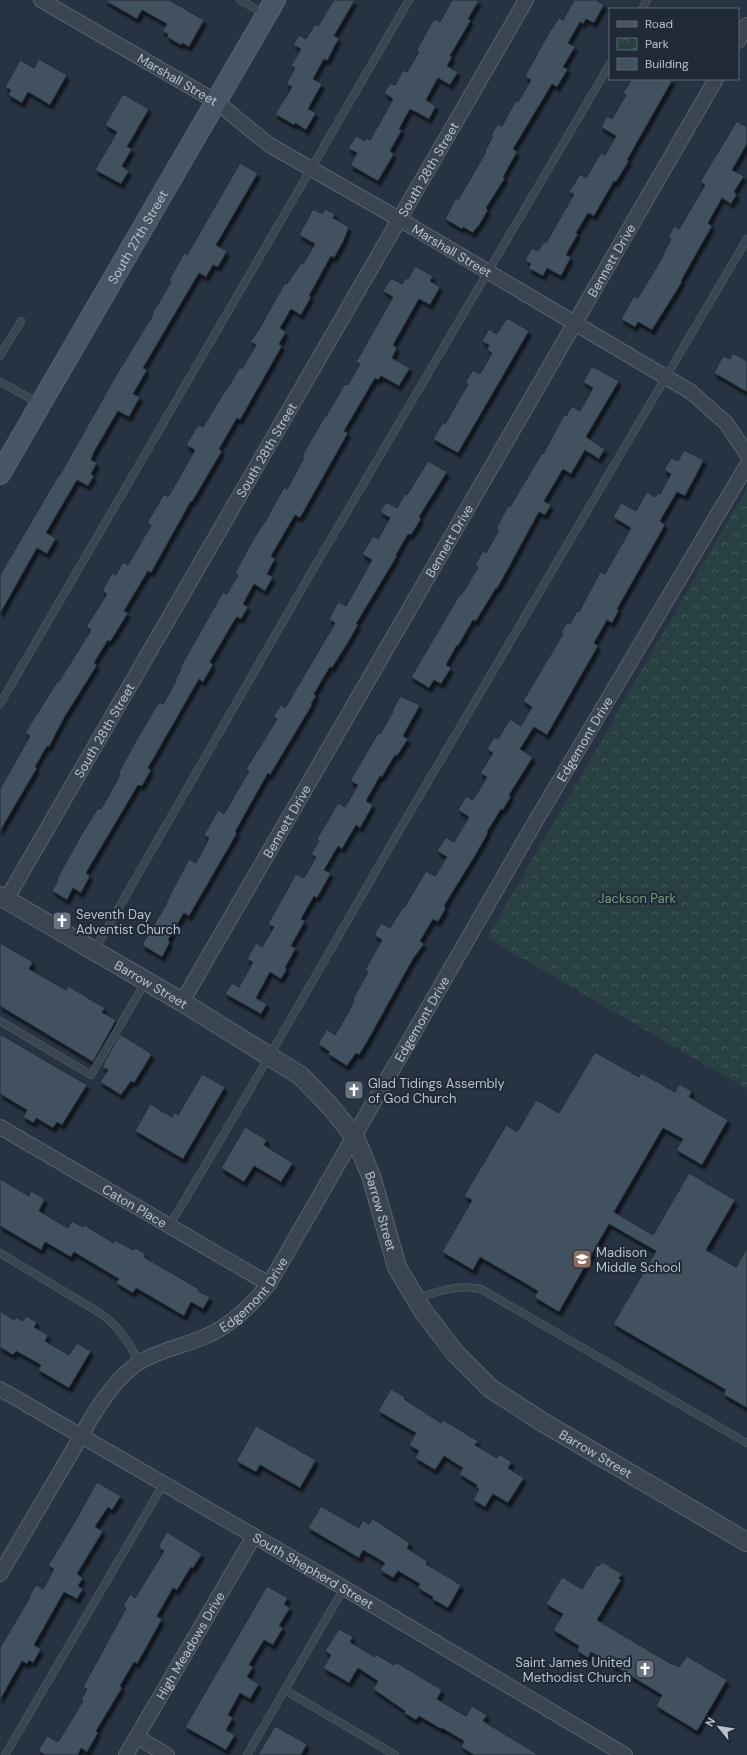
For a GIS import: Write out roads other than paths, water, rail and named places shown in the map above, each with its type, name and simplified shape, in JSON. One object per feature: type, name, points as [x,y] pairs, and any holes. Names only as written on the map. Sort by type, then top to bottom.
[{"type":"main road","name":"South 27th Street","points":[[0,474],[270,8]]},
{"type":"street","name":"Marshall Street","points":[[41,0],[215,101],[236,116],[255,135],[691,392],[726,423],[747,454]]},
{"type":"street","name":"South 28th Street","points":[[3,898],[526,0]]},
{"type":"street","points":[[739,39],[747,25]]},
{"type":"street","name":"Bennett Drive","points":[[182,1002],[574,322],[715,80]]},
{"type":"street","name":"Edgemont Drive","points":[[0,1574],[81,1436],[114,1385],[140,1363],[167,1350],[205,1337],[231,1323],[269,1284],[534,824],[747,465]]},
{"type":"street","name":"Barrow Street","points":[[3,898],[182,1002],[301,1076],[355,1137],[371,1176],[398,1268],[422,1311],[456,1354],[490,1388],[544,1423],[747,1542]]},
{"type":"street","name":"Caton Place","points":[[0,1127],[269,1284]]},
{"type":"street","name":"South Shepherd Street","points":[[0,1388],[344,1588],[625,1755]]},
{"type":"street","name":"High Meadows Drive","points":[[126,1755],[254,1536]]},
{"type":"street","points":[[137,1737],[167,1755]]},
{"type":"lane","points":[[240,0],[270,8]]},
{"type":"lane","points":[[0,704],[409,0]]},
{"type":"lane","points":[[94,951],[308,578],[609,66]]},
{"type":"lane","points":[[169,1226],[235,1118],[269,1056],[665,376],[747,239]]},
{"type":"lane","points":[[0,356],[21,320]]},
{"type":"lane","points":[[0,382],[40,404]]},
{"type":"lane","points":[[0,1021],[91,1075],[146,981]]},
{"type":"lane","points":[[0,1253],[100,1313],[115,1324],[124,1335],[140,1363]]},
{"type":"lane","points":[[416,1299],[430,1294],[470,1286],[481,1289],[747,1443]]},
{"type":"lane","points":[[5,1755],[164,1483]]},
{"type":"lane","points":[[247,1755],[344,1588]]},
{"type":"lane","points":[[285,1690],[395,1755]]},
{"type":"place","name":"Seventh Day Adventist Church","points":[[62,921]]},
{"type":"place","name":"Glad Tidings Assembly of God Church","points":[[354,1090]]},
{"type":"place","name":"Madison Middle School","points":[[582,1259]]},
{"type":"place","name":"Saint James United Methodist Church","points":[[645,1669]]},
{"type":"park label","name":"Jackson Park","points":[[637,898]]}]
